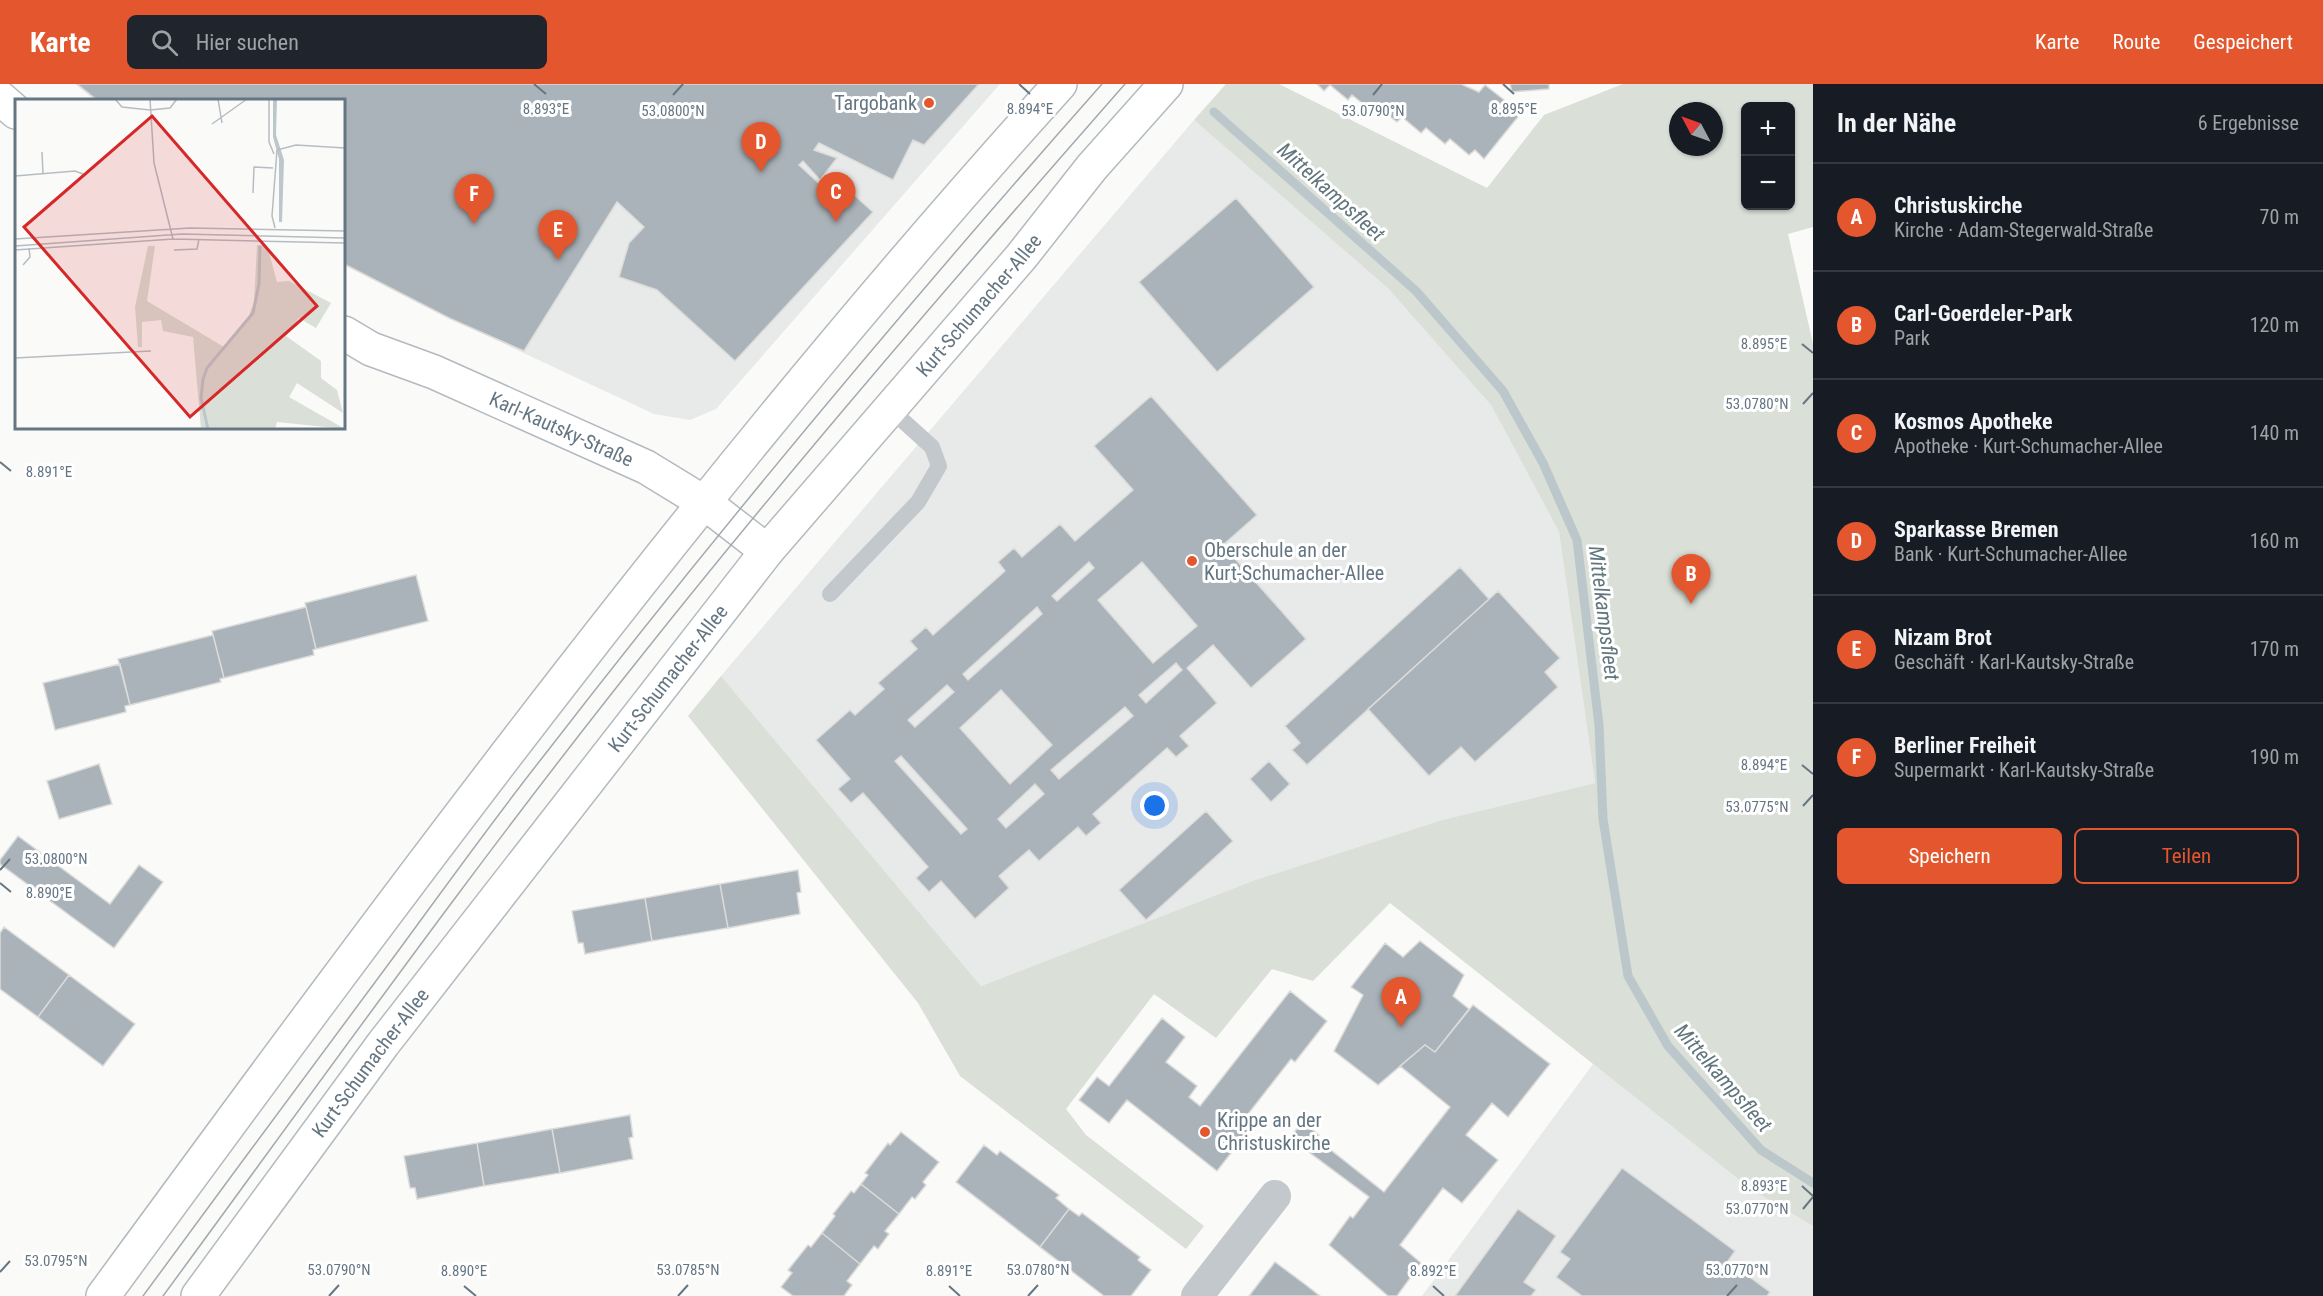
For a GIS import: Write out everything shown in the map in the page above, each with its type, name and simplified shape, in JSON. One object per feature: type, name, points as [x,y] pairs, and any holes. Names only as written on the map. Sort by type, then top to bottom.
[{"type":"street","points":[[103,1296],[281,1054],[512,748],[705,502],[778,411],[956,200],[1060,84]]},
{"type":"street","name":"Kurt-Schumacher-Allee","points":[[198,1296],[383,1044],[766,551],[1021,257],[1092,167],[1166,84]]},
{"type":"street","points":[[0,98],[15,111]]},
{"type":"street","name":"Karl-Kautsky-Straße","points":[[345,334],[371,349],[434,372],[646,467],[705,502],[766,551]]},
{"type":"street","points":[[1197,1296],[1275,1196]]},
{"type":"lane","points":[[830,594],[918,502],[939,466],[932,447],[890,409]]},
{"type":"shaded area","points":[[75,84],[1000,84],[716,409],[690,420],[654,414],[449,318],[345,266],[345,99],[94,99]]},
{"type":"shaded area","points":[[1226,84],[1279,84],[1487,188],[1544,115],[1623,84],[1813,84],[1813,227],[1788,234],[1813,344],[1813,1226],[1752,1190],[1390,903],[1313,981],[1272,969],[1216,1038],[1154,994],[1066,1109],[1086,1135],[1204,1226],[1186,1249],[960,1076],[918,1003],[688,716],[721,676],[981,986],[1255,880],[1442,820],[1595,783],[1559,532],[1491,405],[1388,288],[1194,120]]},
{"type":"shaded area","name":"Oberschule an der Kurt-Schumacher-Allee","points":[[1194,120],[1389,288],[1491,405],[1559,532],[1595,783],[1442,820],[1255,880],[981,986],[721,676]]},
{"type":"shaded area","points":[[1593,1064],[1752,1190],[1813,1226],[1813,1296],[1422,1296]]},
{"type":"building","points":[[77,84],[979,84],[924,145],[913,140],[893,180],[819,143],[814,150],[837,158],[820,180],[803,161],[799,165],[834,197],[844,186],[873,212],[735,361],[657,290],[619,277],[629,243],[644,227],[617,202],[524,351],[449,318],[345,265],[345,99],[96,99]]},
{"type":"building","points":[[1317,84],[1461,84],[1479,92],[1485,85],[1521,113],[1484,159],[1475,150],[1469,155],[1450,139],[1445,144],[1426,128],[1421,133],[1402,117],[1397,122],[1377,106],[1372,111],[1352,95],[1348,100],[1330,85],[1324,91]]},
{"type":"building","points":[[1510,84],[1549,84],[1549,89],[1512,92]]},
{"type":"building","points":[[1236,198],[1314,287],[1217,372],[1139,282]]},
{"type":"building","points":[[1151,396],[1257,515],[1223,545],[1306,639],[1251,688],[1213,645],[1187,668],[1217,703],[1180,736],[1189,746],[1176,757],[1167,748],[1093,814],[1101,823],[1086,836],[1078,827],[1039,861],[1029,850],[999,876],[1009,888],[975,919],[941,881],[929,892],[916,878],[928,867],[863,793],[851,803],[838,789],[850,779],[816,740],[850,710],[855,715],[884,689],[878,683],[917,649],[910,641],[926,627],[933,635],[1005,571],[998,562],[1014,548],[1022,557],[1060,524],[1075,541],[1133,490],[1094,446]],"holes":[[[1089,562],[1094,568],[1057,601],[1052,596]],[[1142,562],[1197,626],[1153,663],[1098,600]],[[1037,607],[1042,614],[968,680],[963,674]],[[1176,663],[1182,670],[1146,703],[1139,695]],[[947,685],[954,692],[915,727],[908,720]],[[1001,690],[1052,745],[1010,784],[960,728]],[[1125,707],[1133,716],[1059,779],[1051,770]],[[901,756],[967,829],[961,834],[895,761]],[[1035,784],[1044,794],[1006,828],[998,819]]]},
{"type":"building","points":[[1460,567],[1489,599],[1307,765],[1292,750],[1300,743],[1285,726]]},
{"type":"building","points":[[416,575],[428,621],[316,649],[305,603]]},
{"type":"building","points":[[1498,591],[1560,658],[1545,672],[1558,687],[1475,762],[1461,747],[1429,776],[1368,709]]},
{"type":"building","points":[[306,607],[316,649],[313,650],[314,655],[224,678],[212,631]]},
{"type":"building","points":[[213,635],[224,678],[220,679],[221,682],[130,705],[118,659]]},
{"type":"building","points":[[120,664],[130,705],[125,706],[126,712],[55,730],[43,683]]},
{"type":"building","points":[[1269,761],[1290,784],[1271,802],[1250,779]]},
{"type":"building","points":[[99,764],[112,804],[59,819],[47,781]]},
{"type":"building","points":[[1206,811],[1233,841],[1146,920],[1119,890]]},
{"type":"building","points":[[18,836],[110,904],[139,865],[163,882],[114,948],[0,864],[0,860]]},
{"type":"building","points":[[798,870],[801,892],[797,893],[800,914],[728,928],[720,884]]},
{"type":"building","points":[[720,884],[728,928],[652,941],[645,898]]},
{"type":"building","points":[[645,898],[652,941],[585,954],[583,943],[578,943],[572,911]]},
{"type":"building","points":[[4,927],[69,975],[38,1017],[0,989],[0,933]]},
{"type":"building","points":[[1420,941],[1464,975],[1453,996],[1469,1009],[1435,1052],[1425,1045],[1378,1085],[1334,1051],[1363,995],[1351,987],[1385,943],[1403,957]]},
{"type":"building","points":[[69,975],[135,1024],[103,1066],[38,1017]]},
{"type":"building","points":[[1290,991],[1327,1021],[1295,1062],[1291,1059],[1245,1118],[1253,1125],[1217,1171],[1127,1100],[1109,1123],[1079,1100],[1097,1077],[1109,1086],[1162,1018],[1185,1037],[1166,1062],[1197,1086],[1189,1097],[1200,1106]]},
{"type":"building","points":[[1473,1005],[1550,1064],[1508,1117],[1492,1103],[1466,1135],[1498,1160],[1462,1203],[1443,1188],[1400,1245],[1421,1263],[1397,1296],[1388,1296],[1329,1245],[1350,1216],[1353,1218],[1369,1197],[1290,1138],[1302,1122],[1319,1135],[1317,1139],[1384,1192],[1450,1107],[1400,1066],[1425,1045],[1435,1052]]},
{"type":"building","points":[[630,1115],[633,1137],[629,1138],[633,1159],[560,1173],[552,1129]]},
{"type":"building","points":[[552,1129],[560,1173],[484,1186],[477,1143]]},
{"type":"building","points":[[901,1132],[939,1162],[923,1182],[926,1185],[915,1199],[912,1197],[899,1214],[861,1184],[868,1175],[865,1173],[888,1143],[890,1145]]},
{"type":"building","points":[[477,1143],[484,1186],[417,1199],[415,1188],[410,1188],[404,1156]]},
{"type":"building","points":[[984,1145],[997,1155],[1000,1151],[1059,1195],[1056,1198],[1069,1209],[1040,1247],[956,1182]]},
{"type":"building","points":[[1622,1168],[1735,1251],[1728,1261],[1770,1292],[1767,1296],[1582,1296],[1556,1277],[1570,1259],[1560,1252]]},
{"type":"building","points":[[861,1184],[899,1214],[885,1231],[889,1234],[878,1249],[874,1246],[860,1264],[822,1233],[851,1191],[854,1193]]},
{"type":"building","points":[[1069,1209],[1079,1216],[1082,1213],[1140,1257],[1138,1260],[1151,1270],[1131,1296],[1104,1296],[1040,1247]]},
{"type":"building","points":[[1518,1209],[1556,1236],[1524,1282],[1536,1290],[1531,1296],[1455,1296]]},
{"type":"building","points":[[822,1233],[860,1264],[847,1281],[852,1285],[844,1296],[793,1296],[781,1287],[792,1273],[788,1270],[808,1245],[811,1247]]},
{"type":"building","points":[[1275,1262],[1306,1285],[1320,1296],[1249,1296]]},
{"type":"waterway","name":"Mittelkampsfleet","points":[[1214,112],[1416,291],[1503,391],[1543,463],[1577,540],[1599,725],[1603,819],[1628,976],[1668,1046],[1761,1150],[1813,1183]]},
{"type":"tram line","points":[[143,1296],[487,829],[613,667],[818,414],[1102,84]]},
{"type":"tram line","points":[[163,1296],[459,892],[643,654],[881,366],[1125,84]]},
{"type":"place","name":"Targobank","points":[[929,103]]},
{"type":"place","name":"Sparkasse Bremen","points":[[761,172]]},
{"type":"place","name":"Kosmos Apotheke","points":[[836,222]]},
{"type":"place","name":"Berliner Freiheit","points":[[474,224]]},
{"type":"place","name":"Nizam Brot","points":[[558,260]]},
{"type":"place","name":"Oberschule an der Kurt-Schumacher-Allee","points":[[1192,561]]},
{"type":"place","name":"Carl-Goerdeler-Park","points":[[1691,604]]},
{"type":"place","name":"Christuskirche","points":[[1401,1027]]},
{"type":"place","name":"Krippe an der Christuskirche","points":[[1205,1132]]}]
